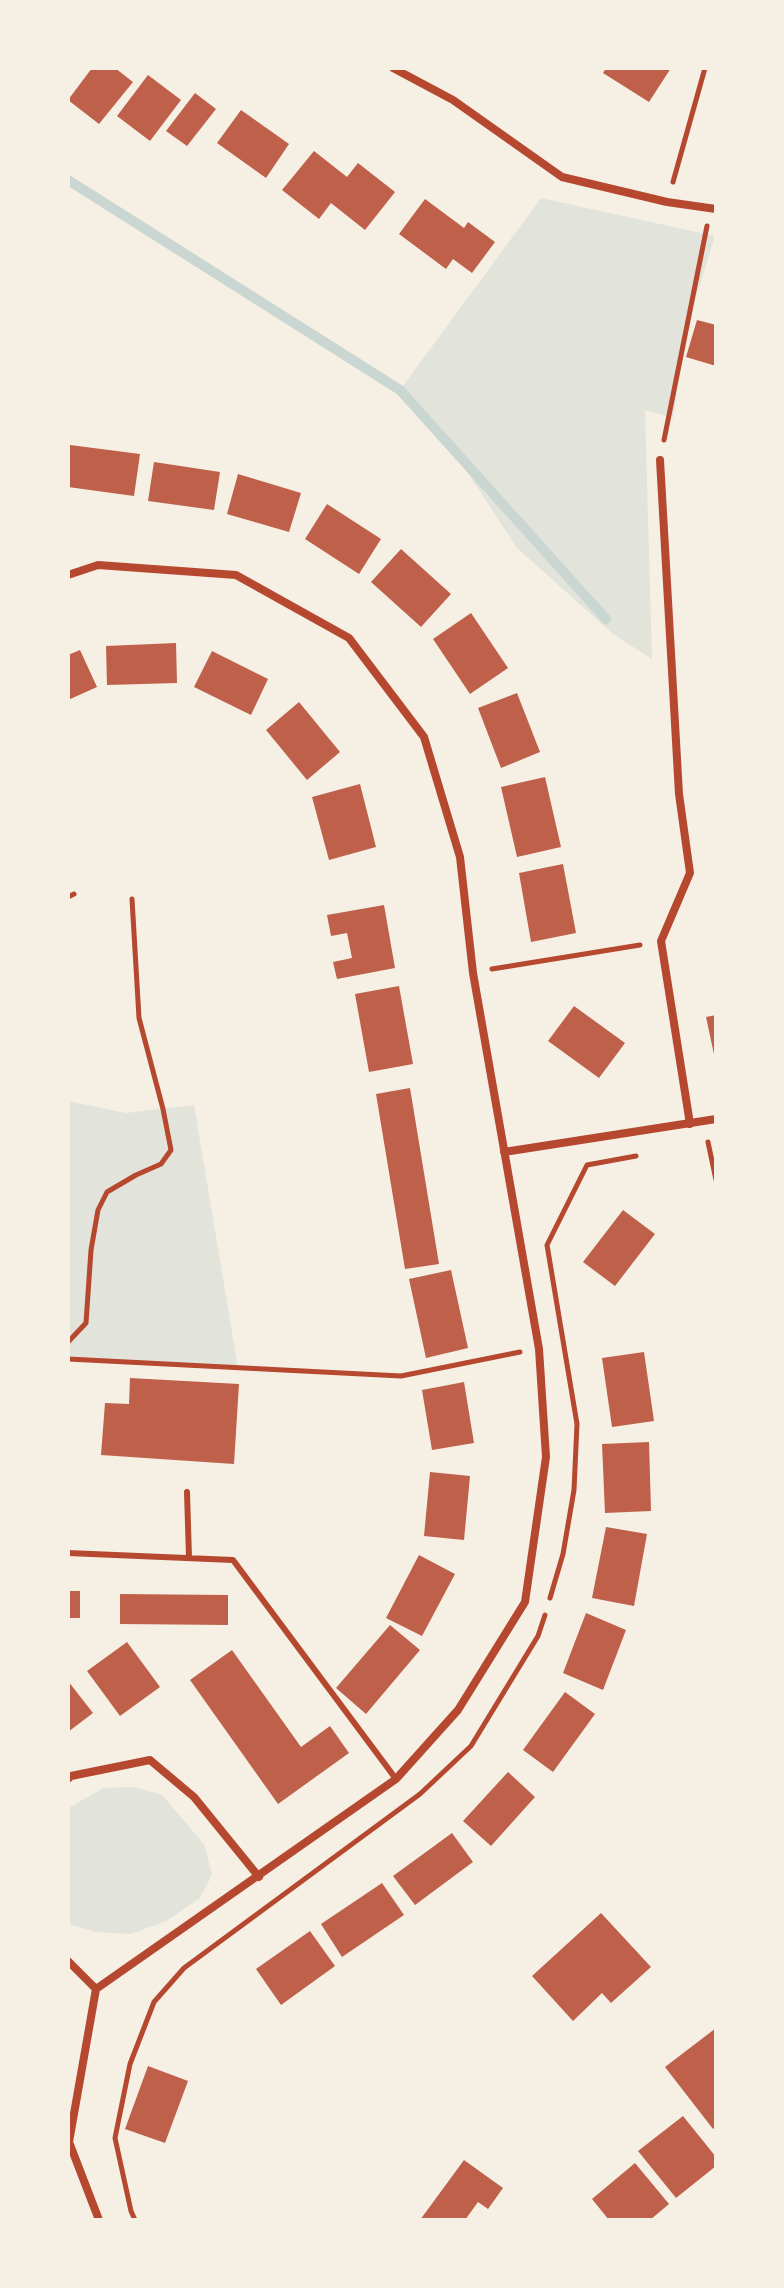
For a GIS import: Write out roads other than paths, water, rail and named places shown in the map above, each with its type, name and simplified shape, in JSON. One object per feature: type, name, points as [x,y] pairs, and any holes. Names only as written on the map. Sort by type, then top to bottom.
[{"type":"street","points":[[393,68],[453,100],[562,177],[667,202],[713,209]]},
{"type":"street","points":[[660,460],[679,794],[690,873],[661,941],[690,1124]]},
{"type":"street","points":[[68,575],[98,565],[236,575],[349,638],[424,737],[460,857],[473,973],[539,1349],[546,1457],[525,1602],[458,1710],[396,1779],[96,1989],[69,2142],[99,2220]]},
{"type":"street","points":[[504,1152],[716,1119]]},
{"type":"street","points":[[68,1779],[150,1760],[194,1797],[259,1877]]},
{"type":"street","points":[[68,1961],[96,1989]]},
{"type":"lane","points":[[187,1492],[189,1558]]},
{"type":"lane","points":[[68,1553],[233,1560],[396,1779]]},
{"type":"waterway","points":[[68,180],[400,390],[606,619]]}]
